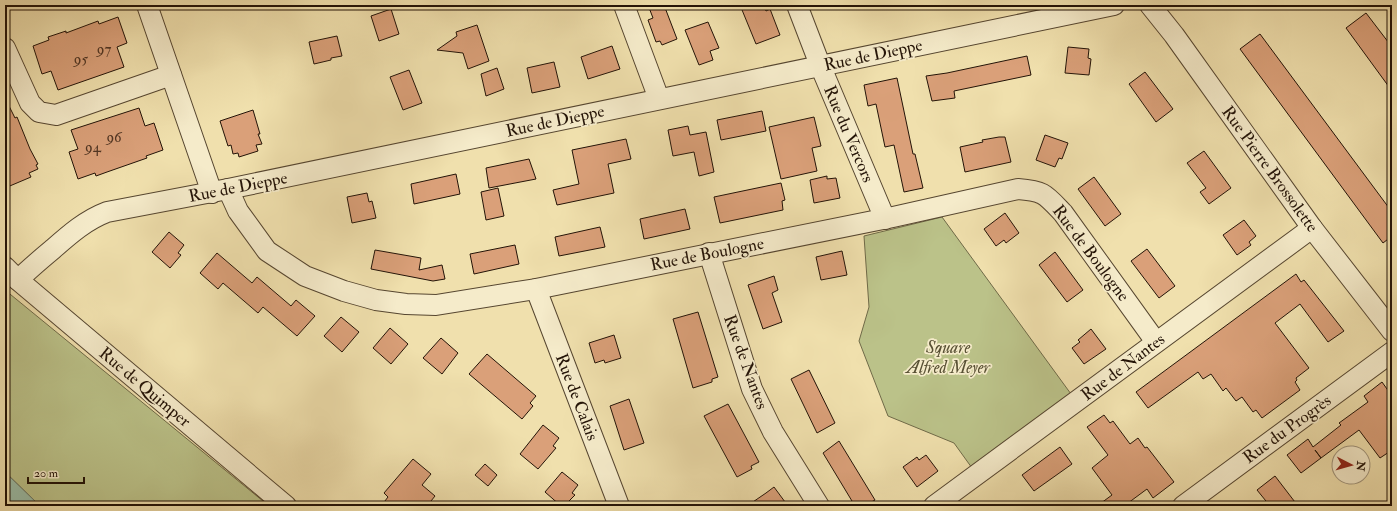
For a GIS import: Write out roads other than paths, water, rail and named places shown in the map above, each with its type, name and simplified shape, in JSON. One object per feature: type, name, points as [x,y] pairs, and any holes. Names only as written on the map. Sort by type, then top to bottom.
[{"type":"street","name":"Rue de Boulogne","points":[[147,5],[171,75],[220,191],[238,211],[267,251],[305,276],[344,291],[376,300],[406,304],[436,305],[536,289],[709,253],[885,219],[1018,189],[1031,190],[1046,194],[1063,212],[1156,342]]},
{"type":"street","points":[[624,5],[659,99]]},
{"type":"street","name":"Rue du Vercors","points":[[797,5],[820,65],[885,219]]},
{"type":"street","name":"Rue de Dieppe","points":[[12,274],[28,270],[77,228],[96,216],[107,212],[220,191],[1114,5]]},
{"type":"street","name":"Rue Pierre Brossolette","points":[[1150,5],[1174,35],[1312,228],[1392,331]]},
{"type":"street","points":[[5,48],[30,103],[39,112],[56,115],[171,75]]},
{"type":"street","name":"Rue de Nantes","points":[[934,506],[1312,228]]},
{"type":"street","name":"Rue de Nantes","points":[[709,253],[752,389],[773,432],[819,506]]},
{"type":"street","name":"Rue de Quimper","points":[[12,274],[286,506]]},
{"type":"street","name":"Rue de Calais","points":[[536,289],[619,506]]},
{"type":"street","name":"Rue du Progrès","points":[[1183,506],[1392,352]]},
{"type":"park label","name":"Square Alfred Meyer","points":[[948,357]]}]
